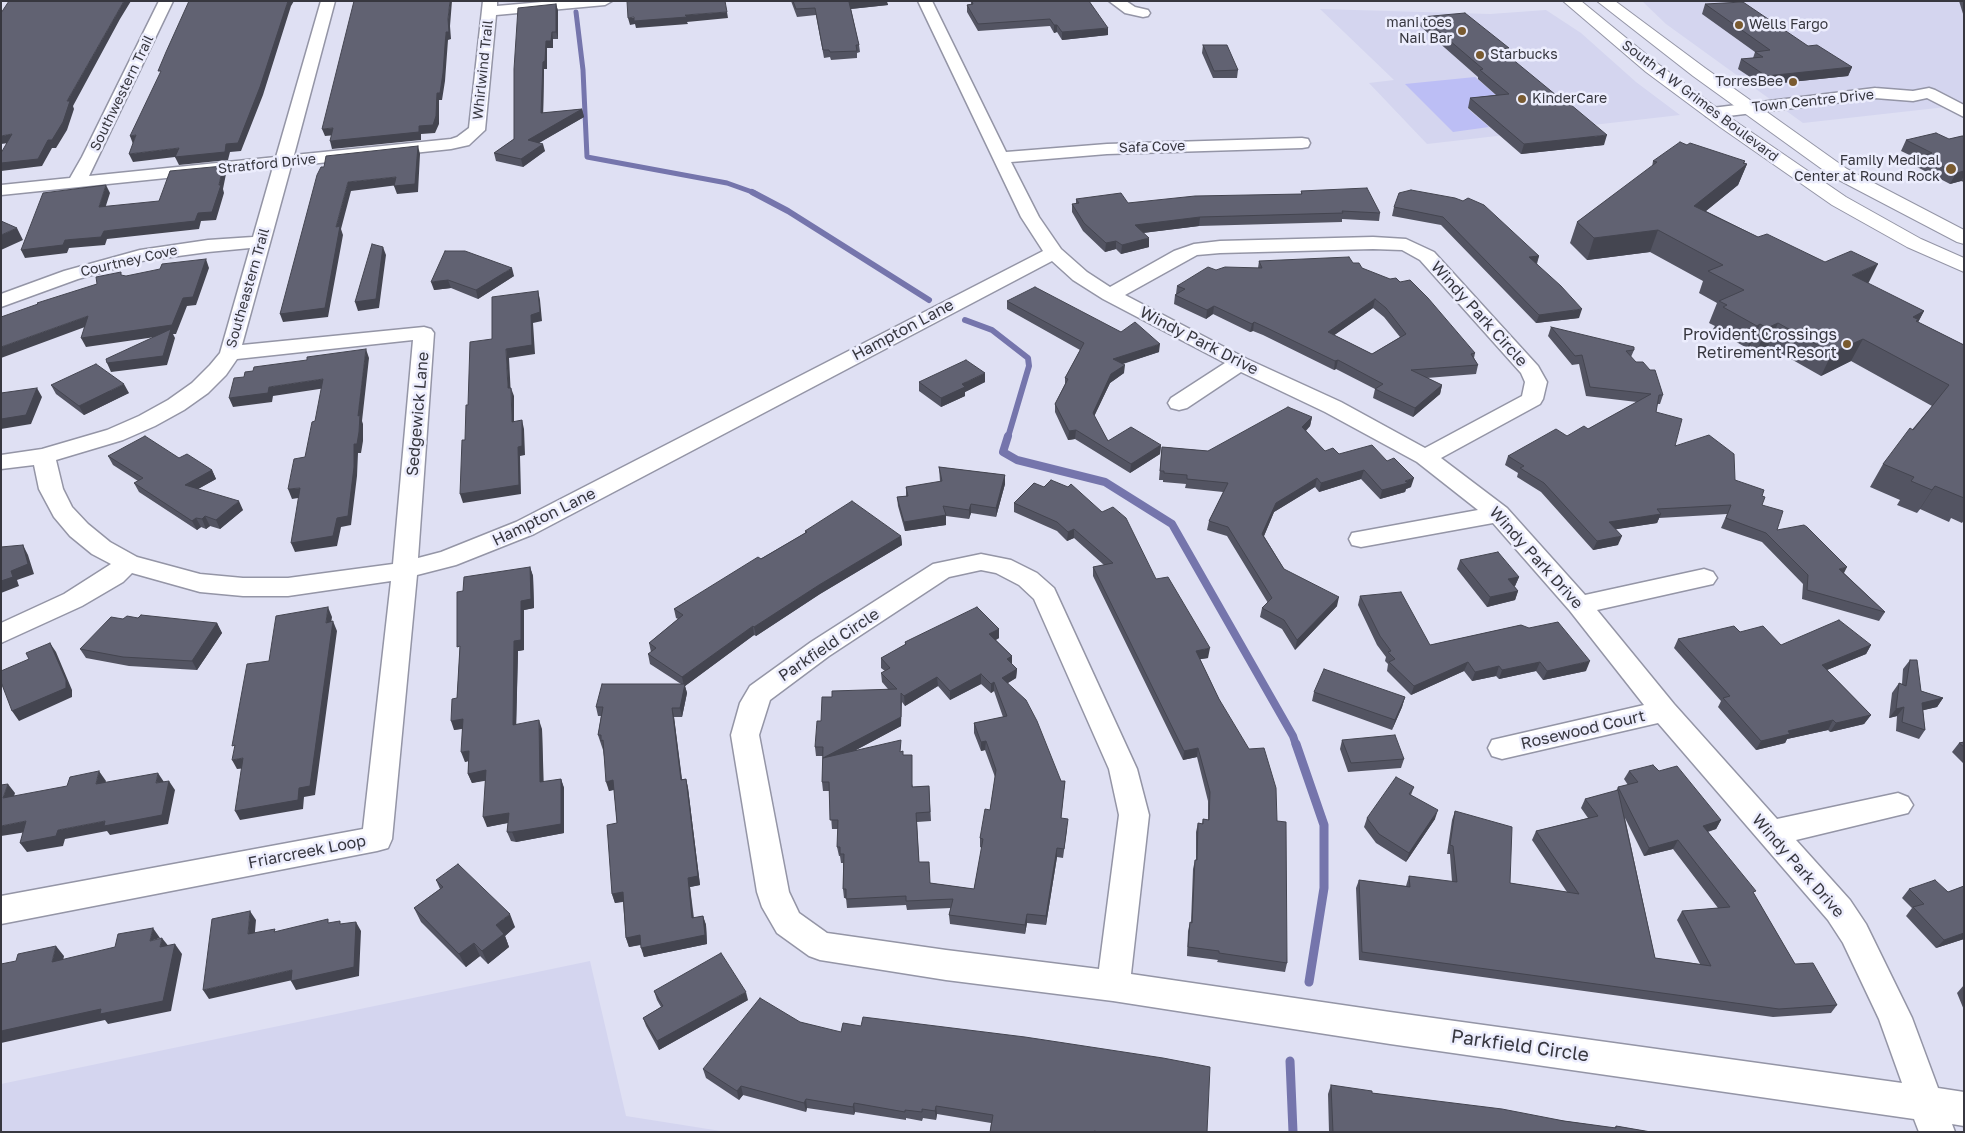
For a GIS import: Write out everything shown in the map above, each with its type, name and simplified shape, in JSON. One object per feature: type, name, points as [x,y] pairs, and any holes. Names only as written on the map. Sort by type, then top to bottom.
[{"type":"main road","name":"South A W Grimes Boulevard","points":[[1572,1],[1652,68],[1719,118],[1839,201],[1914,243],[1964,266]]},
{"type":"main road","name":"South A W Grimes Boulevard","points":[[1605,1],[1691,66],[1840,173],[1964,238]]},
{"type":"street","name":"Southwestern Trail","points":[[76,183],[91,157],[166,1]]},
{"type":"street","name":"Southeastern Trail","points":[[1,462],[44,456],[106,438],[148,421],[200,388],[218,370],[230,352],[328,1]]},
{"type":"street","points":[[490,6],[605,1]]},
{"type":"street","name":"Windy Park Drive","points":[[925,1],[1030,217],[1054,254],[1080,276],[1110,295],[1240,364],[1333,407],[1425,457],[1499,514],[1579,605],[1664,711],[1840,910],[1855,934],[1895,1018],[1933,1118]]},
{"type":"street","points":[[1116,1],[1130,10],[1143,13]]},
{"type":"street","name":"Whirlwind Trail","points":[[472,136],[477,130],[490,6]]},
{"type":"street","name":"Town Centre Drive","points":[[1719,118],[1902,101],[1913,96],[1929,93],[1964,112]]},
{"type":"street","name":"Stratford Drive","points":[[1,190],[451,144],[472,136]]},
{"type":"street","name":"Safa Cove","points":[[1002,158],[1107,149],[1302,143]]},
{"type":"street","name":"Courtney Cove","points":[[1,301],[71,274],[140,256],[208,246],[261,242]]},
{"type":"street","name":"Windy Park Circle","points":[[1110,295],[1181,255],[1194,250],[1220,247],[1373,243],[1406,245],[1417,250],[1427,256],[1473,306],[1530,371],[1536,382],[1532,399],[1425,457]]},
{"type":"street","name":"Hampton Lane","points":[[44,456],[51,489],[62,511],[79,530],[101,548],[128,563],[162,574],[200,583],[243,587],[288,587],[326,583],[405,570],[472,550],[525,528],[1016,271],[1054,254]]},
{"type":"street","name":"Sedgewick Lane","points":[[230,352],[424,333],[405,570]]},
{"type":"street","points":[[1179,403],[1240,364]]},
{"type":"street","points":[[1361,539],[1499,514]]},
{"type":"street","name":"Parkfield Circle","points":[[1114,986],[1134,815],[1123,769],[1045,594],[1040,587],[1028,579],[994,563],[981,562],[942,570],[820,649],[760,693],[754,704],[745,735],[773,892],[778,908],[788,923],[820,946],[946,965],[1114,986],[1390,1028],[1933,1118],[1964,1109]]},
{"type":"street","points":[[1,634],[74,600],[114,576],[128,563]]},
{"type":"street","name":"Friarcreek Loop","points":[[1,910],[377,839],[405,570]]},
{"type":"street","points":[[1579,605],[1704,578]]},
{"type":"street","name":"Rosewood Court","points":[[1502,748],[1664,711]]},
{"type":"street","points":[[1770,833],[1898,804]]},
{"type":"shaded area","points":[[1642,1],[1964,1],[1964,105],[1803,123],[1666,24]]},
{"type":"shaded area","points":[[1320,9],[1490,14],[1546,10],[1581,33],[1636,82],[1680,115],[1427,144],[1369,83],[1394,80]]},
{"type":"shaded area","points":[[1475,77],[1506,104],[1467,108],[1489,127],[1453,132],[1405,84]]},
{"type":"shaded area","points":[[590,961],[626,1116],[727,1132],[1,1132],[1,1084]]},
{"type":"building","points":[[9,1],[124,1],[67,101],[70,101],[63,122],[52,140],[48,140],[38,159],[1,163],[1,153],[12,134],[1,136],[1,13]]},
{"type":"building","points":[[189,1],[288,1],[260,87],[238,143],[226,144],[225,152],[175,157],[179,148],[129,154],[136,135],[130,136],[161,71],[158,71]]},
{"type":"building","points":[[354,1],[450,1],[449,32],[446,32],[443,73],[440,93],[437,93],[436,116],[433,125],[419,126],[419,132],[330,141],[333,128],[322,129]]},
{"type":"building","points":[[627,1],[725,1],[727,12],[634,21],[634,17],[628,18]]},
{"type":"building","points":[[793,1],[852,1],[849,2],[859,45],[856,45],[857,51],[830,52],[829,50],[823,50],[815,8],[796,9]]},
{"type":"building","points":[[972,1],[1089,1],[1108,28],[1062,32],[1050,19],[978,24],[967,5],[973,4]]},
{"type":"building","points":[[1743,2],[1808,46],[1817,45],[1852,67],[1766,76],[1741,59],[1763,57],[1755,52],[1770,50],[1705,4]]},
{"type":"building","points":[[556,4],[556,32],[552,32],[551,41],[546,41],[545,61],[543,62],[541,113],[582,109],[528,140],[543,144],[521,159],[494,153],[514,139],[514,69],[518,8]]},
{"type":"building","points":[[1465,13],[1509,48],[1500,49],[1607,135],[1524,144],[1470,98],[1509,94],[1422,17]]},
{"type":"building","points":[[1203,45],[1227,45],[1238,70],[1214,71]]},
{"type":"building","points":[[1936,133],[1949,139],[1964,136],[1964,171],[1956,173],[1922,156],[1932,153],[1906,140]]},
{"type":"building","name":"Provident Crossings Retirement Resort","points":[[1680,142],[1687,145],[1690,143],[1745,161],[1743,163],[1747,164],[1694,206],[1758,237],[1767,234],[1825,262],[1851,251],[1878,264],[1852,275],[1924,311],[1913,317],[1919,320],[1916,321],[1964,345],[1964,498],[1935,486],[1932,490],[1911,481],[1914,477],[1883,464],[1910,428],[1913,430],[1949,385],[1863,339],[1832,353],[1778,323],[1767,328],[1760,324],[1757,326],[1723,307],[1727,305],[1719,301],[1744,290],[1708,271],[1723,265],[1658,230],[1594,238],[1577,222],[1657,162],[1653,161]]},
{"type":"building","points":[[418,146],[415,184],[394,186],[396,177],[348,182],[336,227],[340,226],[325,308],[280,314],[317,175],[321,167],[324,167],[326,156]]},
{"type":"building","points":[[223,166],[219,185],[221,185],[212,212],[198,213],[195,221],[104,231],[101,237],[65,240],[63,245],[21,250],[43,193],[106,185],[99,207],[159,201],[170,171]]},
{"type":"building","points":[[1367,188],[1380,213],[1342,211],[1343,213],[1200,217],[1135,225],[1149,238],[1122,245],[1116,241],[1106,243],[1084,223],[1072,204],[1079,203],[1076,199],[1121,193],[1128,203],[1195,196],[1302,194],[1301,191]]},
{"type":"building","points":[[1411,190],[1463,201],[1468,198],[1484,205],[1539,256],[1529,257],[1561,286],[1582,309],[1539,315],[1443,217],[1394,207],[1399,193]]},
{"type":"building","points":[[1,221],[17,228],[1,235]]},
{"type":"building","points":[[372,244],[383,247],[376,299],[355,302]]},
{"type":"building","points":[[445,251],[465,251],[512,268],[476,290],[448,280],[431,282]]},
{"type":"building","points":[[1349,257],[1353,263],[1359,263],[1362,268],[1390,279],[1396,278],[1400,282],[1410,280],[1475,353],[1471,354],[1478,365],[1411,370],[1442,385],[1415,408],[1375,389],[1383,384],[1338,360],[1335,361],[1254,322],[1252,324],[1214,306],[1207,310],[1175,295],[1185,289],[1177,286],[1208,267],[1216,270],[1225,267],[1262,268],[1259,261]],"holes":[[[1375,299],[1386,308],[1406,334],[1372,354],[1328,332]]]},
{"type":"building","points":[[206,259],[193,297],[183,298],[172,325],[81,338],[88,316],[1,347],[1,317],[37,303],[97,284],[96,277],[121,272],[121,275],[126,276],[160,269],[162,264]]},
{"type":"building","points":[[1035,287],[1121,332],[1135,322],[1160,344],[1113,359],[1125,365],[1111,374],[1093,413],[1108,441],[1131,427],[1161,445],[1131,464],[1076,430],[1069,431],[1055,404],[1068,379],[1065,378],[1084,343],[1007,301]]},
{"type":"building","points":[[538,291],[540,312],[531,315],[532,345],[506,349],[508,388],[511,388],[512,422],[522,420],[522,446],[518,447],[519,485],[460,494],[462,440],[465,440],[466,405],[468,405],[470,342],[492,339],[492,297]]},
{"type":"building","points":[[1551,327],[1634,347],[1634,350],[1626,351],[1636,362],[1643,362],[1650,370],[1655,370],[1663,395],[1659,395],[1656,412],[1682,419],[1675,446],[1709,435],[1734,454],[1735,480],[1764,490],[1762,496],[1765,497],[1762,505],[1783,511],[1777,530],[1804,525],[1807,527],[1847,567],[1839,569],[1885,612],[1807,590],[1808,575],[1766,533],[1726,518],[1731,505],[1657,509],[1661,514],[1609,522],[1622,536],[1597,541],[1544,483],[1520,468],[1524,466],[1508,456],[1556,429],[1567,436],[1584,426],[1588,429],[1651,394],[1590,387],[1582,355],[1575,356]]},
{"type":"building","points":[[171,329],[163,356],[107,363],[106,359]]},
{"type":"building","points":[[366,349],[358,416],[360,415],[359,432],[357,444],[354,444],[354,467],[348,516],[337,518],[333,536],[291,543],[300,488],[288,489],[294,459],[305,457],[312,422],[315,421],[323,379],[269,387],[268,393],[229,398],[234,378],[244,377],[245,372],[253,371],[254,367]]},
{"type":"building","points":[[966,360],[985,373],[962,384],[965,387],[941,398],[919,382]]},
{"type":"building","points":[[96,364],[124,384],[79,406],[51,385]]},
{"type":"building","points":[[37,388],[26,415],[1,419],[1,393]]},
{"type":"building","points":[[1288,407],[1312,417],[1302,427],[1325,451],[1333,448],[1339,454],[1372,445],[1387,461],[1394,458],[1414,478],[1405,481],[1408,483],[1382,490],[1364,470],[1321,483],[1317,478],[1276,503],[1262,534],[1284,569],[1339,597],[1297,640],[1284,620],[1262,608],[1272,598],[1228,527],[1209,521],[1228,483],[1187,479],[1187,475],[1160,471],[1162,447],[1208,451]]},
{"type":"building","points":[[145,436],[179,458],[187,454],[212,470],[185,485],[239,501],[216,520],[205,516],[202,519],[196,518],[192,521],[134,483],[143,478],[108,456]]},
{"type":"building","points":[[939,467],[1005,475],[996,508],[971,504],[969,510],[943,506],[946,515],[904,522],[897,497],[908,496],[906,487],[942,481]]},
{"type":"building","points":[[1051,480],[1068,487],[1071,484],[1102,512],[1113,507],[1126,518],[1156,579],[1168,577],[1210,648],[1196,651],[1219,699],[1249,749],[1264,748],[1276,788],[1277,821],[1286,822],[1287,963],[1188,947],[1190,922],[1192,923],[1198,823],[1203,824],[1203,819],[1209,820],[1210,792],[1198,748],[1184,751],[1093,567],[1113,563],[1074,529],[1068,532],[1057,522],[1014,503],[1034,483],[1044,487]]},
{"type":"building","points":[[852,501],[901,536],[753,626],[682,677],[648,654],[656,648],[649,643],[683,615],[674,609],[758,557],[761,559],[807,532],[805,531]]},
{"type":"building","points":[[23,545],[28,564],[11,571],[13,577],[1,581],[1,547]]},
{"type":"building","points":[[1498,552],[1519,577],[1508,579],[1518,591],[1490,597],[1460,560]]},
{"type":"building","points":[[530,567],[531,599],[521,601],[521,640],[514,641],[513,725],[539,720],[540,782],[561,779],[561,824],[507,832],[509,813],[483,817],[486,770],[468,774],[469,751],[461,752],[463,719],[451,721],[452,699],[457,698],[460,646],[457,647],[457,592],[463,591],[464,577]]},
{"type":"building","points":[[1401,592],[1430,645],[1521,625],[1529,628],[1558,622],[1590,661],[1547,671],[1540,662],[1502,670],[1499,666],[1475,672],[1468,662],[1414,686],[1389,662],[1395,659],[1388,652],[1391,651],[1380,636],[1360,596]]},
{"type":"building","points":[[328,607],[326,623],[333,621],[310,786],[299,788],[298,800],[235,811],[243,758],[232,760],[235,745],[232,746],[247,664],[269,661],[276,616]]},
{"type":"building","points":[[977,607],[999,629],[989,634],[1012,656],[1007,659],[1017,669],[1002,678],[1026,700],[1037,721],[1061,781],[1065,781],[1061,818],[1068,819],[1064,849],[1057,848],[1046,916],[1027,914],[1025,925],[949,915],[953,899],[906,901],[906,896],[846,899],[846,889],[843,889],[844,854],[840,854],[840,847],[837,847],[838,820],[830,820],[829,782],[822,782],[823,747],[815,747],[817,721],[821,721],[822,697],[832,697],[832,691],[897,689],[881,673],[890,668],[881,658],[906,644],[905,642]],"holes":[[[981,674],[991,684],[994,682],[1007,716],[974,723],[981,742],[986,741],[996,770],[990,810],[985,809],[980,838],[983,839],[974,889],[930,883],[929,862],[919,862],[916,813],[930,812],[929,786],[912,787],[912,755],[903,755],[903,751],[900,752],[901,740],[823,758],[901,717],[901,693],[904,696],[937,677],[950,691]]]},
{"type":"building","points":[[141,615],[217,623],[192,661],[123,657],[80,649],[111,617],[123,619],[127,616],[138,618]]},
{"type":"building","points":[[1839,620],[1871,645],[1822,665],[1871,715],[1836,723],[1833,720],[1788,731],[1790,734],[1761,741],[1723,698],[1730,696],[1678,639],[1734,626],[1740,632],[1763,626],[1781,645]]},
{"type":"building","points":[[50,643],[66,680],[66,688],[12,711],[1,682],[1,671],[29,659],[26,653]]},
{"type":"building","points":[[1910,660],[1917,660],[1921,691],[1943,698],[1922,703],[1925,730],[1902,722],[1904,707],[1896,709],[1899,683],[1906,686]]},
{"type":"building","points":[[1324,669],[1405,697],[1395,720],[1314,692]]},
{"type":"building","points":[[602,684],[685,684],[680,708],[672,708],[681,780],[686,779],[698,876],[688,878],[692,918],[703,916],[705,935],[641,948],[640,935],[626,938],[623,892],[612,894],[607,825],[617,823],[613,780],[606,782],[603,740],[601,741],[601,735],[598,735],[603,707],[596,707]]},
{"type":"building","points":[[1395,735],[1404,759],[1351,763],[1342,740]]},
{"type":"building","points":[[1653,765],[1659,771],[1677,766],[1721,820],[1703,826],[1756,891],[1753,892],[1795,964],[1813,963],[1837,1005],[1779,1009],[1362,952],[1359,880],[1410,887],[1409,876],[1457,882],[1453,846],[1450,845],[1455,811],[1512,827],[1510,883],[1579,894],[1536,831],[1598,816],[1585,799],[1618,790],[1655,958],[1711,966],[1682,911],[1730,907],[1678,840],[1649,848],[1618,787],[1638,782],[1629,771]]},
{"type":"building","points":[[99,771],[96,784],[158,773],[156,783],[169,781],[162,815],[104,826],[105,821],[58,830],[56,836],[20,843],[26,821],[1,826],[1,785],[8,784],[3,798],[67,786],[70,777]]},
{"type":"building","points":[[1396,777],[1414,787],[1409,794],[1438,810],[1409,853],[1379,834],[1367,818]]},
{"type":"building","points":[[458,864],[510,914],[496,925],[504,934],[482,951],[474,943],[459,954],[414,908],[443,887],[436,880]]},
{"type":"building","points":[[1935,880],[1948,892],[1964,886],[1964,933],[1944,940],[1913,907],[1924,904],[1909,889]]},
{"type":"building","points":[[250,911],[248,934],[275,929],[274,932],[328,919],[328,923],[340,921],[340,924],[356,922],[354,967],[291,981],[292,970],[203,990],[212,919]]},
{"type":"building","points":[[153,928],[150,941],[162,938],[160,947],[175,944],[163,1001],[100,1014],[101,1009],[1,1031],[1,964],[16,961],[18,954],[56,946],[52,962],[115,947],[118,934]]},
{"type":"building","points":[[721,953],[746,992],[657,1041],[643,1018],[663,1006],[654,991]]},
{"type":"building","points":[[760,998],[800,1022],[841,1032],[843,1023],[861,1026],[863,1017],[1025,1037],[1210,1067],[1207,1132],[990,1132],[993,1115],[936,1106],[935,1111],[922,1109],[922,1112],[905,1110],[905,1112],[854,1103],[853,1107],[806,1099],[804,1103],[741,1086],[737,1091],[703,1069]]},
{"type":"building","points":[[1331,1085],[1372,1091],[1372,1093],[1502,1109],[1564,1121],[1616,1128],[1616,1126],[1651,1132],[1333,1132]]},
{"type":"waterway","points":[[576,12],[583,70],[587,157],[727,183],[755,193]]},
{"type":"waterway","points":[[752,192],[788,211],[929,300]]},
{"type":"waterway","points":[[965,320],[992,330],[1028,358],[1029,366],[1008,437]]},
{"type":"waterway","points":[[1008,436],[1003,452],[1017,460],[1105,482],[1172,524],[1293,736],[1296,745]]},
{"type":"waterway","points":[[1296,744],[1324,825],[1324,888],[1309,982]]},
{"type":"waterway","points":[[1290,1061],[1293,1132]]},
{"type":"place","name":"Wells Fargo","points":[[1739,25]]},
{"type":"place","name":"mani toes Nail Bar","points":[[1462,31]]},
{"type":"place","name":"Starbucks","points":[[1480,55]]},
{"type":"place","name":"TorresBee","points":[[1793,82]]},
{"type":"place","name":"KinderCare","points":[[1522,99]]},
{"type":"place","name":"Family Medical Center at Round Rock","points":[[1951,169]]},
{"type":"place","name":"Provident Crossings Retirement Resort","points":[[1847,344]]}]
